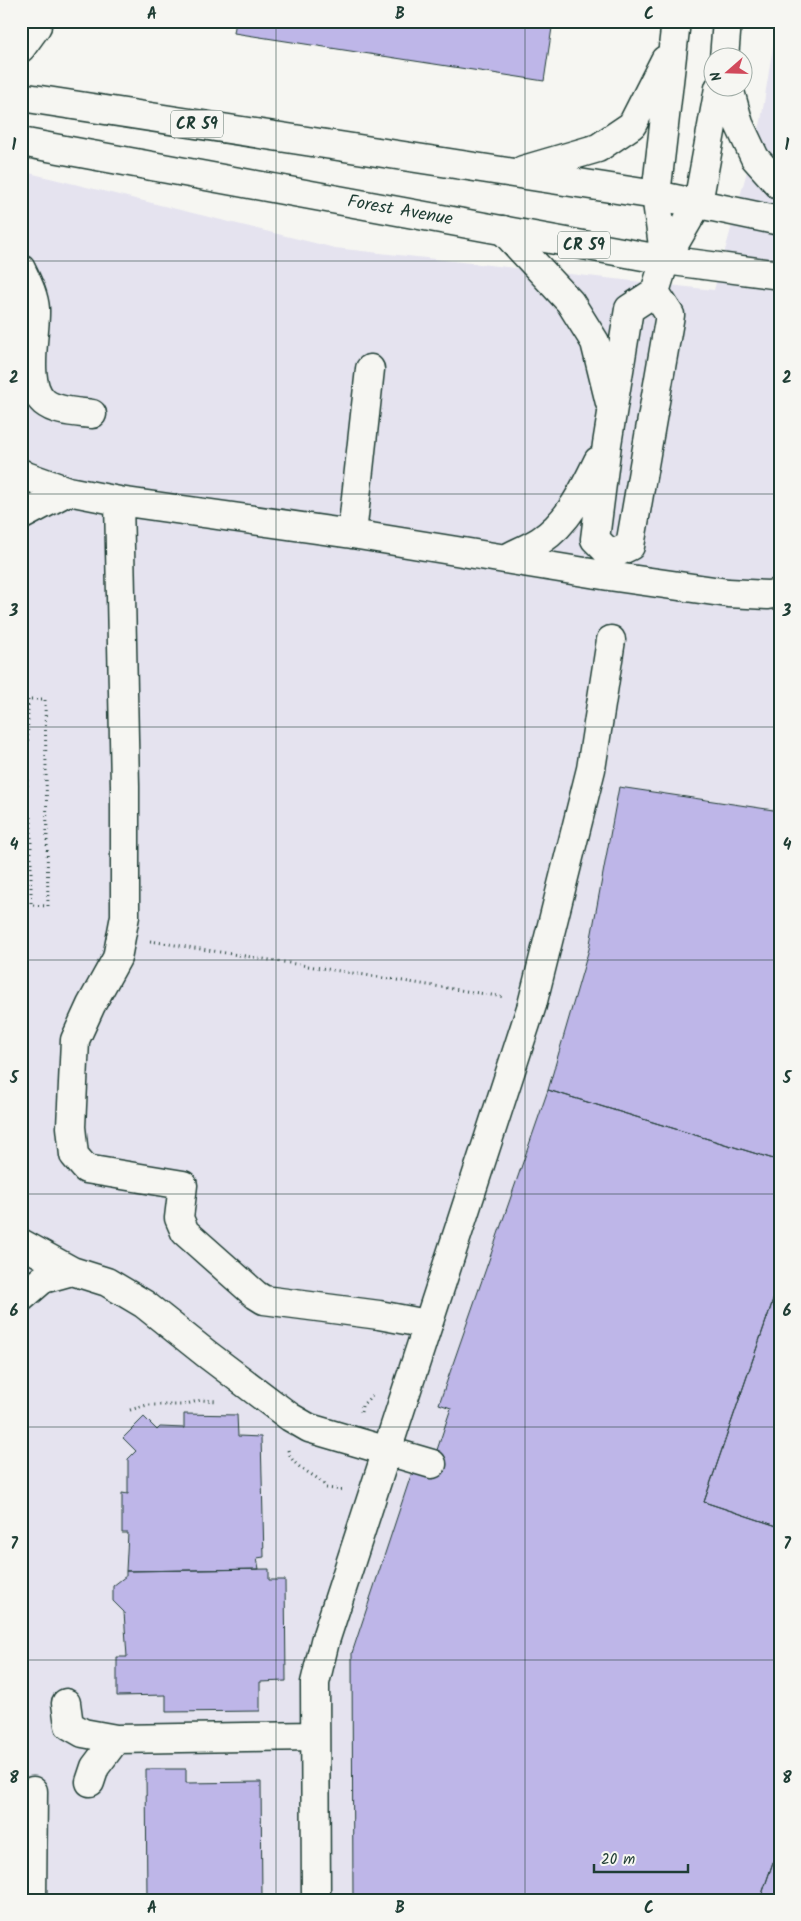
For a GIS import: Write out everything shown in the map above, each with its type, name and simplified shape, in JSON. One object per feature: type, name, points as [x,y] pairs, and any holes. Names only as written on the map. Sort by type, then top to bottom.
[{"type":"main road","points":[[725,48],[727,21]]},
{"type":"main road","points":[[21,48],[36,26]]},
{"type":"main road","points":[[516,172],[598,148],[632,125],[674,33]]},
{"type":"main road","points":[[665,260],[656,195],[674,33]]},
{"type":"main road","name":"CR 59","points":[[28,98],[516,172],[656,195],[780,221]]},
{"type":"main road","points":[[610,566],[595,539],[607,444],[629,309],[655,292],[665,260],[698,204],[717,98]]},
{"type":"main road","points":[[732,98],[739,124],[755,158],[780,186]]},
{"type":"main road","name":"Forest Avenue","points":[[31,143],[665,260],[780,275]]},
{"type":"main road","points":[[503,230],[570,302],[595,342],[613,414]]},
{"type":"main road","points":[[21,270],[33,296],[35,309],[32,376],[35,391],[44,402],[57,409],[92,414]]},
{"type":"main road","points":[[610,566],[630,546],[670,315],[655,292]]},
{"type":"main road","points":[[352,534],[370,369]]},
{"type":"main road","points":[[505,559],[540,541],[554,530],[571,510],[584,490],[607,444]]},
{"type":"main road","points":[[21,472],[26,476],[68,491],[120,500],[352,534],[505,559],[610,566],[728,592],[768,595],[780,593]]},
{"type":"main road","points":[[21,516],[68,491]]},
{"type":"main road","points":[[120,500],[126,796],[124,916],[117,958],[91,1005],[75,1040],[71,1127],[74,1155],[86,1170],[183,1185],[179,1218],[184,1232],[264,1300],[379,1315],[427,1324]]},
{"type":"main road","points":[[316,1900],[315,1683],[324,1641],[532,1005],[591,770],[610,640]]},
{"type":"main road","points":[[21,1243],[72,1271],[107,1282],[144,1304],[238,1377],[309,1428],[432,1464]]},
{"type":"main road","points":[[21,1298],[43,1279],[72,1271]]},
{"type":"main road","points":[[66,1703],[69,1725],[83,1733],[116,1739],[315,1736]]},
{"type":"main road","points":[[90,1782],[95,1767],[116,1739]]},
{"type":"main road","points":[[32,1900],[33,1791]]},
{"type":"path","points":[[21,790],[27,790],[28,699],[45,699],[48,906],[31,905],[31,815],[21,814]]},
{"type":"path","points":[[119,947],[142,940],[509,998],[532,1005]]},
{"type":"path","points":[[130,1410],[147,1405],[183,1406],[201,1400],[224,1403]]},
{"type":"path","points":[[286,1443],[289,1455],[300,1469],[322,1480],[326,1488],[372,1494]]},
{"type":"shaded area","points":[[777,21],[780,21],[780,1900],[21,1900],[21,171],[335,248],[714,290],[761,121]]},
{"type":"building","points":[[236,21],[553,21],[544,81],[234,33]]},
{"type":"building","points":[[619,787],[780,811],[780,1161],[548,1090],[589,949]]},
{"type":"building","points":[[548,1090],[780,1161],[780,1280],[704,1502],[780,1527],[780,1842],[760,1900],[353,1900],[352,1653],[415,1463],[431,1468],[451,1408],[439,1404]]},
{"type":"building","points":[[780,1280],[780,1527],[704,1502]]},
{"type":"building","points":[[184,1414],[237,1415],[238,1436],[261,1437],[264,1557],[257,1558],[259,1569],[126,1571],[128,1533],[122,1533],[122,1493],[128,1494],[128,1459],[136,1451],[123,1438],[144,1417],[157,1430],[160,1427],[184,1428]]},
{"type":"building","points":[[269,1569],[269,1580],[285,1580],[286,1681],[260,1682],[260,1711],[166,1712],[166,1695],[117,1696],[117,1657],[127,1657],[124,1612],[113,1601],[113,1586],[126,1576],[126,1571]]},
{"type":"building","points":[[146,1769],[186,1769],[186,1783],[261,1782],[262,1900],[147,1900]]},
{"type":"building","points":[[780,1842],[780,1900],[760,1900]]}]
